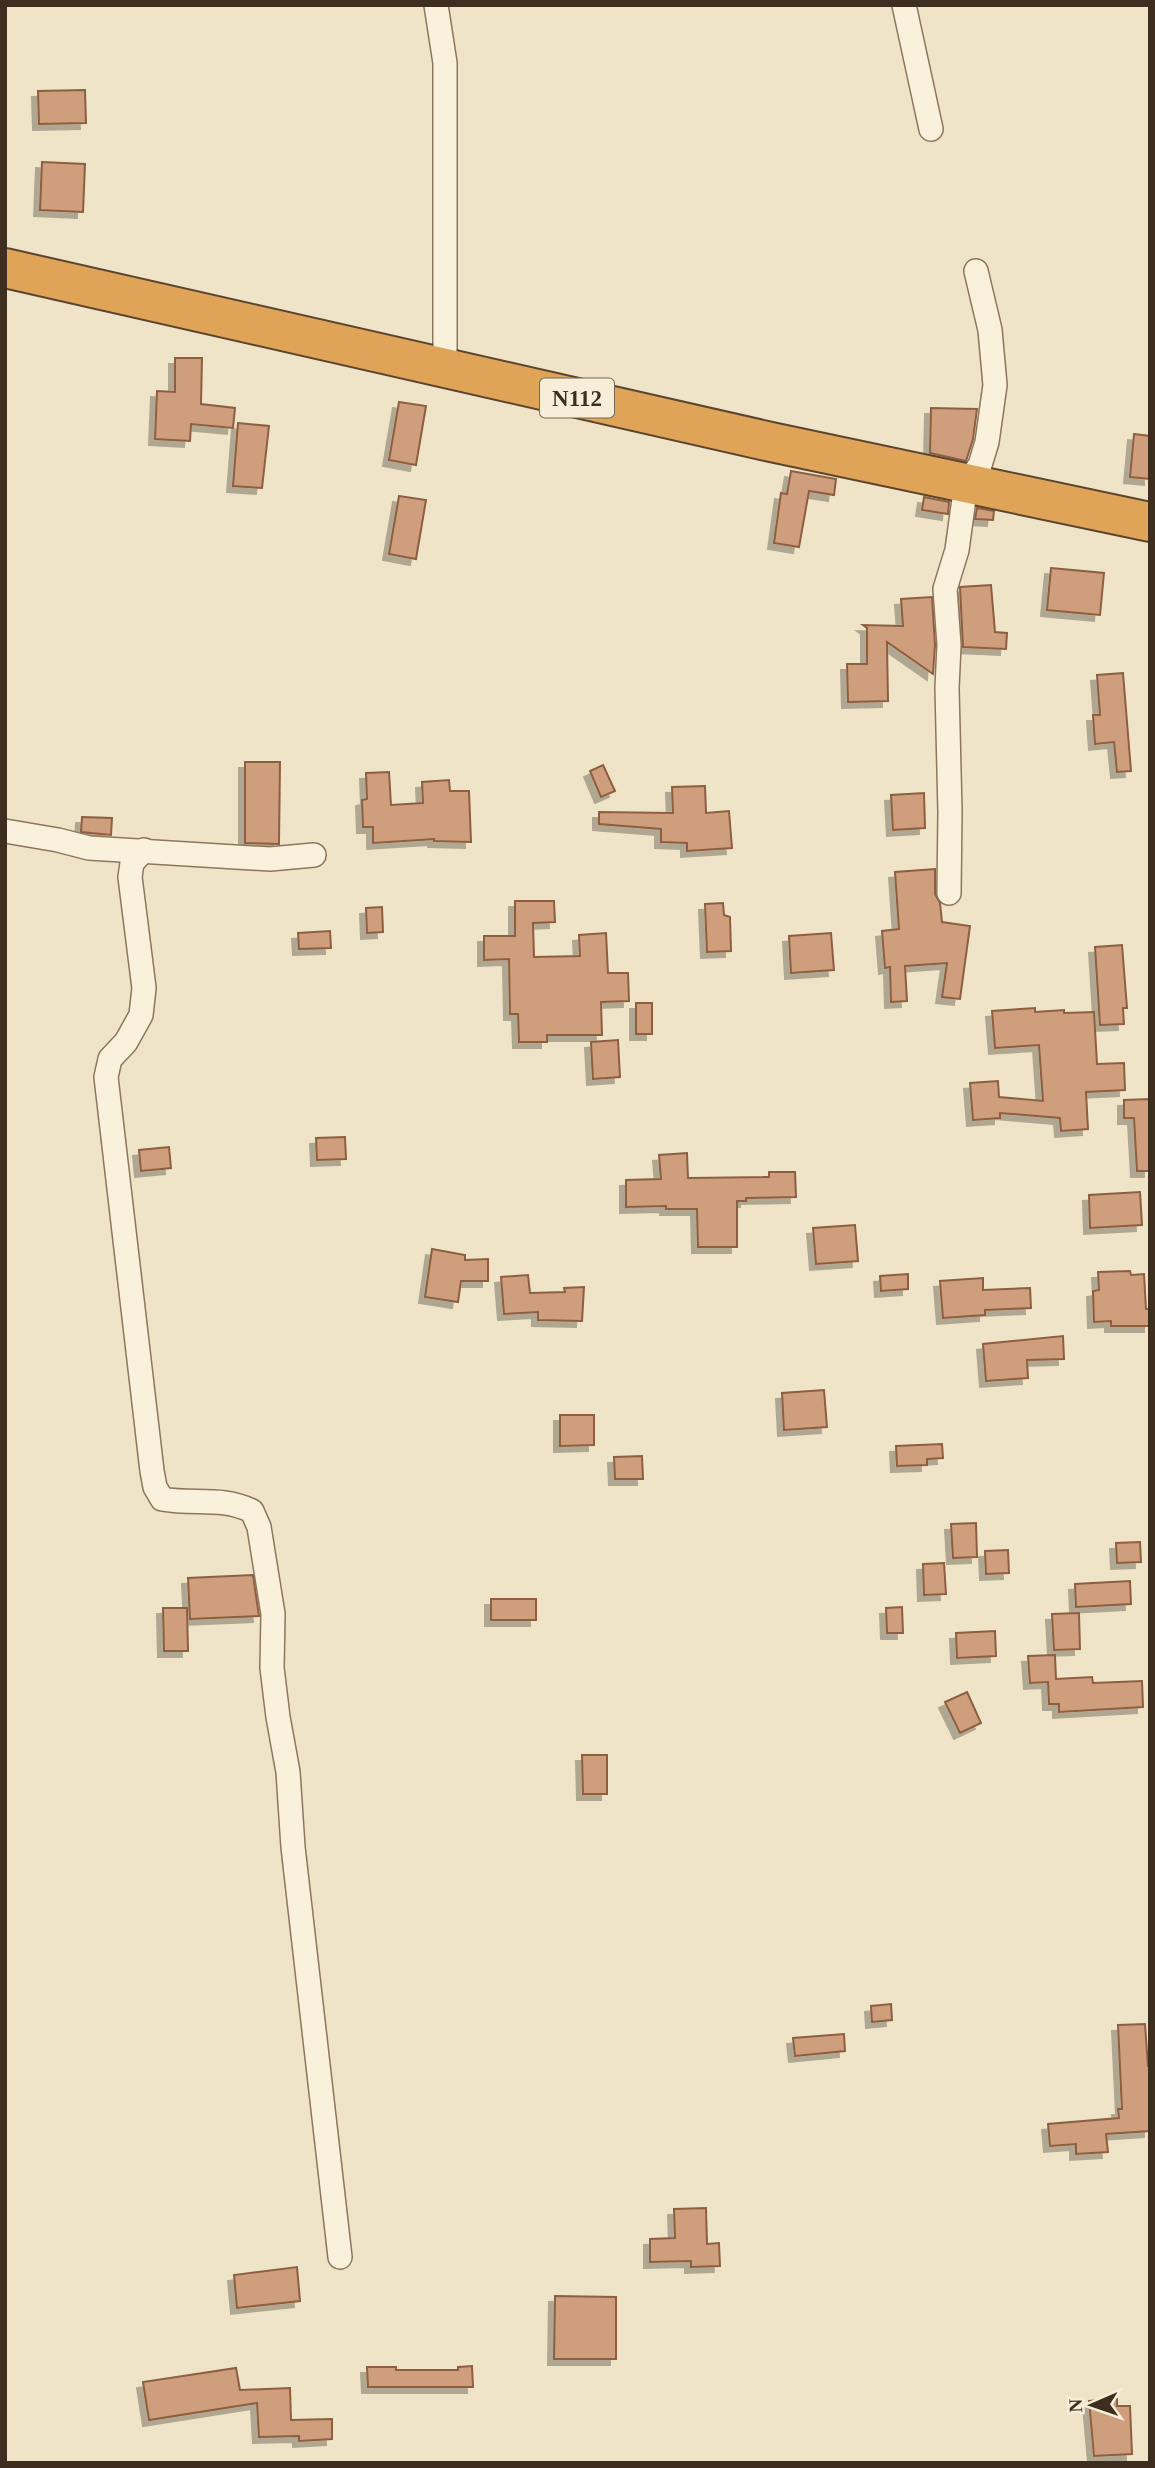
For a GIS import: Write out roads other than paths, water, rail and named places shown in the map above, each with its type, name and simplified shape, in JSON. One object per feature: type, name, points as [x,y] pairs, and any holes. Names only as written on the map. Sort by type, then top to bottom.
[{"type":"highway","name":"N112","points":[[5,268],[445,369],[1150,522]]},
{"type":"street","points":[[436,5],[445,63],[445,369]]},
{"type":"street","points":[[904,5],[931,129]]},
{"type":"street","points":[[949,893],[949,645],[945,589],[957,550],[966,484],[980,465],[987,442],[995,385],[990,330],[976,271]]},
{"type":"street","points":[[5,831],[89,848],[270,859],[314,855]]},
{"type":"street","points":[[145,850],[132,863],[130,877],[144,988],[141,1015],[126,1042],[110,1059],[106,1077],[152,1471],[155,1487],[162,1499],[180,1502],[227,1501],[252,1511],[259,1527],[273,1614],[272,1668],[288,1772],[293,1847],[340,2257]]}]
